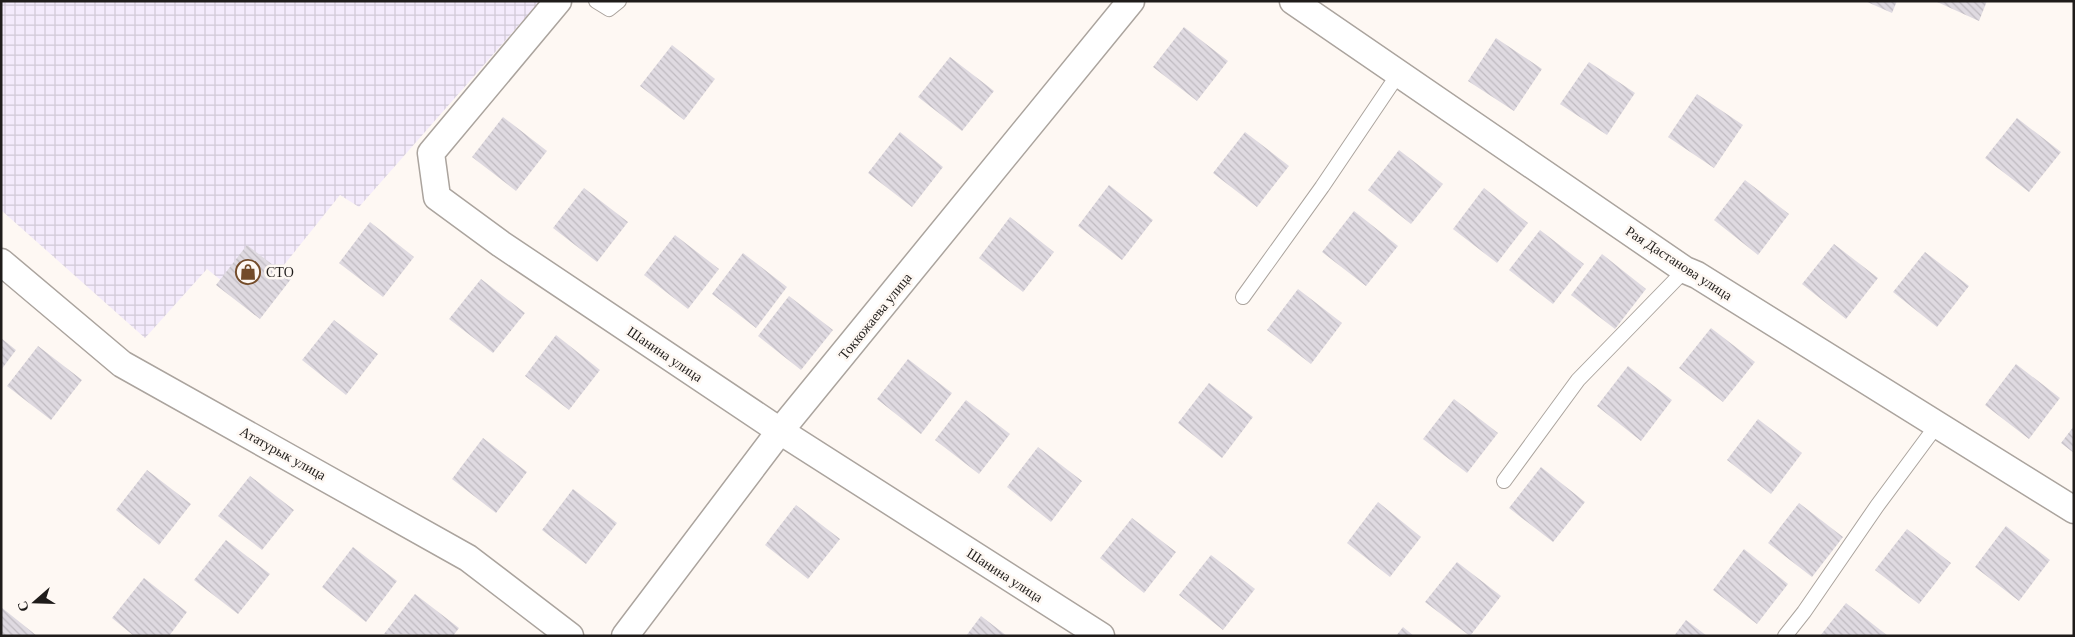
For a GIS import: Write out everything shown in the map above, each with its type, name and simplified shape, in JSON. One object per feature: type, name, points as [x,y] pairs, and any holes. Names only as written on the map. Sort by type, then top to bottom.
[{"type":"street","name":"Шанина улица","points":[[558,1],[431,154],[437,196],[501,244],[780,431],[1101,636]]},
{"type":"street","name":"Токкожаева улица","points":[[625,636],[780,431],[1132,1]]},
{"type":"street","name":"Рая Дастанова улица","points":[[1293,1],[1685,270],[1697,275],[2074,510]]},
{"type":"street","name":"Ататурык улица","points":[[1,262],[122,364],[468,558],[570,636]]},
{"type":"lane","points":[[596,1],[609,9],[619,1]]},
{"type":"lane","points":[[1243,297],[1322,187],[1399,73]]},
{"type":"lane","points":[[1504,481],[1578,380],[1685,270]]},
{"type":"lane","points":[[1785,636],[1937,425]]},
{"type":"shaded area","points":[[1,1],[540,1],[359,207],[340,195],[252,305],[207,269],[145,338],[1,210]]},
{"type":"building","points":[[1865,1],[1897,1],[1892,13]]},
{"type":"building","points":[[1935,1],[1987,1],[1979,21]]},
{"type":"building","points":[[1184,27],[1228,61],[1197,101],[1153,67]]},
{"type":"building","points":[[1496,38],[1542,69],[1514,111],[1468,81]]},
{"type":"building","points":[[672,45],[715,79],[684,120],[640,86]]},
{"type":"building","points":[[950,57],[994,91],[962,131],[918,97]]},
{"type":"building","points":[[1589,62],[1635,93],[1607,135],[1560,104]]},
{"type":"building","points":[[1697,94],[1743,125],[1714,168],[1668,137]]},
{"type":"building","points":[[503,117],[547,151],[516,191],[472,157]]},
{"type":"building","points":[[2017,118],[2061,152],[2029,192],[1985,158]]},
{"type":"building","points":[[900,132],[943,167],[912,207],[868,173]]},
{"type":"building","points":[[1245,132],[1289,166],[1257,207],[1213,173]]},
{"type":"building","points":[[1399,150],[1443,184],[1411,224],[1368,190]]},
{"type":"building","points":[[1745,180],[1789,214],[1758,255],[1714,220]]},
{"type":"building","points":[[1109,185],[1153,220],[1122,260],[1078,226]]},
{"type":"building","points":[[584,188],[628,222],[597,262],[553,228]]},
{"type":"building","points":[[1484,188],[1528,223],[1497,263],[1453,229]]},
{"type":"building","points":[[1354,211],[1398,246],[1366,286],[1322,252]]},
{"type":"building","points":[[1010,217],[1054,252],[1023,292],[979,258]]},
{"type":"building","points":[[370,222],[414,257],[383,297],[339,263]]},
{"type":"building","points":[[1540,230],[1584,264],[1553,304],[1509,270]]},
{"type":"building","points":[[675,235],[719,269],[688,309],[644,275]]},
{"type":"building","points":[[1834,244],[1878,278],[1846,319],[1802,284]]},
{"type":"building","points":[[247,245],[291,279],[260,319],[216,285]]},
{"type":"building","points":[[1925,252],[1969,286],[1937,327],[1893,292]]},
{"type":"building","points":[[743,253],[787,287],[756,328],[712,294]]},
{"type":"building","points":[[1602,254],[1646,289],[1615,329],[1571,295]]},
{"type":"building","points":[[481,279],[525,313],[493,353],[449,319]]},
{"type":"building","points":[[1298,289],[1342,323],[1311,364],[1267,330]]},
{"type":"building","points":[[789,296],[833,330],[801,370],[758,336]]},
{"type":"building","points":[[334,320],[378,354],[346,395],[302,360]]},
{"type":"building","points":[[1711,328],[1755,362],[1723,402],[1679,368]]},
{"type":"building","points":[[556,335],[600,370],[569,410],[525,376]]},
{"type":"building","points":[[1,338],[16,350],[1,370]]},
{"type":"building","points":[[38,346],[82,380],[51,420],[7,386]]},
{"type":"building","points":[[908,359],[952,393],[921,434],[877,399]]},
{"type":"building","points":[[2016,364],[2060,398],[2029,439],[1985,405]]},
{"type":"building","points":[[1628,366],[1672,400],[1641,441],[1597,406]]},
{"type":"building","points":[[1209,383],[1253,417],[1222,458],[1178,423]]},
{"type":"building","points":[[1454,399],[1498,433],[1467,473],[1423,439]]},
{"type":"building","points":[[966,400],[1010,434],[979,474],[935,440]]},
{"type":"building","points":[[1758,419],[1802,453],[1771,494],[1727,460]]},
{"type":"building","points":[[2074,426],[2074,453],[2061,443]]},
{"type":"building","points":[[483,438],[527,472],[496,513],[452,479]]},
{"type":"building","points":[[1038,447],[1082,481],[1051,522],[1007,487]]},
{"type":"building","points":[[1541,467],[1585,502],[1553,542],[1509,508]]},
{"type":"building","points":[[147,470],[191,504],[159,545],[116,510]]},
{"type":"building","points":[[250,476],[294,510],[262,550],[218,516]]},
{"type":"building","points":[[573,489],[617,523],[586,564],[542,530]]},
{"type":"building","points":[[1378,502],[1421,537],[1390,577],[1347,543]]},
{"type":"building","points":[[1799,503],[1843,537],[1812,577],[1768,543]]},
{"type":"building","points":[[796,505],[840,539],[808,579],[765,545]]},
{"type":"building","points":[[1132,518],[1176,552],[1144,593],[1100,558]]},
{"type":"building","points":[[2006,526],[2050,560],[2019,601],[1975,567]]},
{"type":"building","points":[[1907,529],[1951,563],[1919,604],[1875,570]]},
{"type":"building","points":[[226,540],[270,574],[238,614],[194,580]]},
{"type":"building","points":[[353,547],[397,581],[366,622],[322,587]]},
{"type":"building","points":[[1744,549],[1788,584],[1757,624],[1713,590]]},
{"type":"building","points":[[1211,555],[1255,589],[1223,630],[1179,595]]},
{"type":"building","points":[[1457,562],[1501,596],[1470,636],[1425,602]]},
{"type":"building","points":[[144,578],[187,612],[169,636],[134,636],[112,618]]},
{"type":"building","points":[[415,594],[459,628],[453,636],[384,634]]},
{"type":"building","points":[[1846,603],[1888,636],[1820,636]]},
{"type":"building","points":[[1,607],[37,636],[1,636]]},
{"type":"building","points":[[981,616],[1007,636],[966,636]]},
{"type":"building","points":[[1686,620],[1707,636],[1674,636]]},
{"type":"building","points":[[1403,627],[1414,636],[1396,636]]},
{"type":"place","name":"СТО","points":[[248,272]]}]
